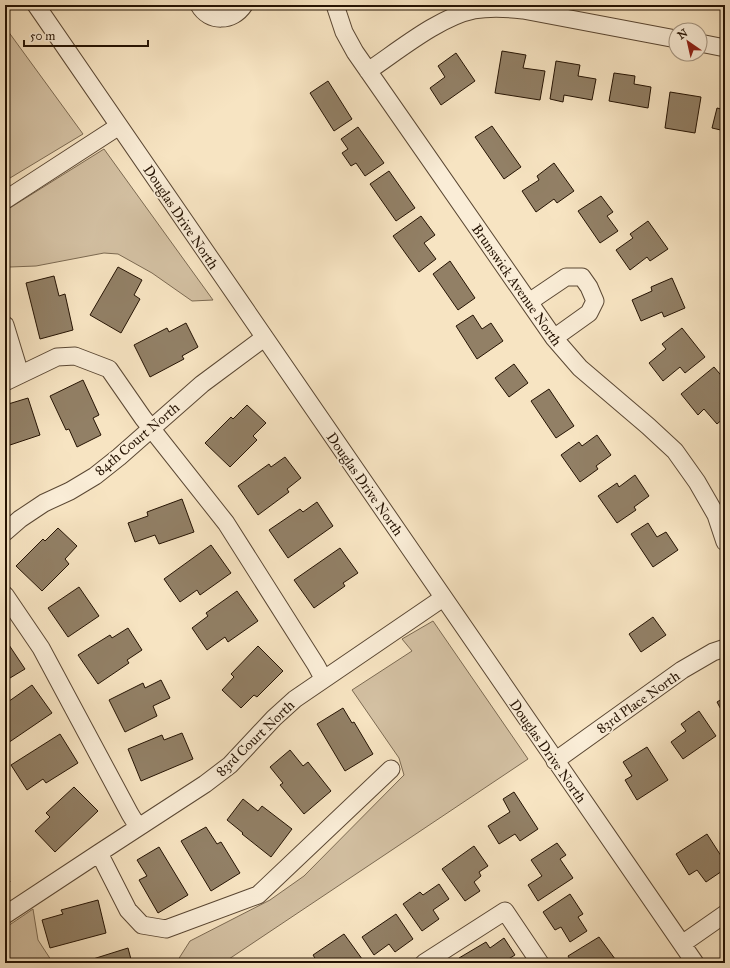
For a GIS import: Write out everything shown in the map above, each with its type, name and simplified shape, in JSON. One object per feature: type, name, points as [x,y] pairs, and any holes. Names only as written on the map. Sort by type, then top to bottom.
[{"type":"street","name":"Douglas Drive North","points":[[36,5],[695,963]]},
{"type":"street","points":[[199,5],[208,15],[216,18],[225,18],[234,15],[241,10],[244,5]]},
{"type":"street","name":"Brunswick Avenue North","points":[[335,5],[344,32],[368,71],[554,338],[580,368],[675,451],[701,488],[716,515],[725,542]]},
{"type":"street","points":[[368,71],[428,31],[450,19],[473,11],[498,8],[523,10],[668,37]]},
{"type":"street","points":[[708,45],[725,48]]},
{"type":"street","points":[[5,200],[119,126]]},
{"type":"street","points":[[529,302],[566,277],[582,277],[589,287],[595,301],[589,314],[554,338]]},
{"type":"street","points":[[5,325],[20,374]]},
{"type":"street","name":"84th Court North","points":[[5,532],[20,519],[44,503],[70,491],[95,476],[202,384],[264,338]]},
{"type":"street","points":[[5,382],[57,357],[75,356],[109,369],[152,428],[226,523],[324,678]]},
{"type":"street","points":[[5,595],[42,648],[138,827]]},
{"type":"street","name":"83rd Court North","points":[[5,915],[205,784],[230,765],[274,718],[295,699],[443,598]]},
{"type":"street","name":"83rd Place North","points":[[555,761],[682,670],[714,652],[725,648]]},
{"type":"street","points":[[99,853],[128,910],[142,925],[166,929],[258,895],[391,769]]},
{"type":"street","points":[[424,963],[505,911],[540,963]]},
{"type":"street","points":[[682,944],[725,914]]},
{"type":"shaded area","points":[[5,27],[83,134],[5,181]]},
{"type":"shaded area","points":[[104,149],[213,300],[192,301],[152,273],[118,254],[104,253],[36,266],[10,267],[5,263],[5,211]]},
{"type":"shaded area","points":[[433,621],[528,759],[223,963],[176,963],[190,941],[270,900],[304,876],[404,775],[399,758],[352,690],[412,651],[402,639]]},
{"type":"shaded area","points":[[33,909],[38,940],[53,963],[5,963],[5,928]]},
{"type":"building","points":[[502,51],[526,55],[523,68],[545,71],[540,100],[495,93]]},
{"type":"building","points":[[456,53],[475,81],[441,105],[430,88],[445,77],[438,66]]},
{"type":"building","points":[[556,61],[580,65],[578,76],[596,79],[592,100],[564,95],[563,102],[550,99]]},
{"type":"building","points":[[614,73],[635,76],[634,84],[651,87],[648,108],[609,101]]},
{"type":"building","points":[[328,81],[352,119],[334,131],[310,93]]},
{"type":"building","points":[[670,92],[701,97],[695,133],[665,128]]},
{"type":"building","points":[[717,108],[725,110],[725,131],[712,128]]},
{"type":"building","points":[[492,126],[521,167],[504,179],[475,137]]},
{"type":"building","points":[[358,127],[384,163],[365,176],[356,163],[351,166],[342,153],[348,149],[341,139]]},
{"type":"building","points":[[554,163],[574,191],[557,203],[554,199],[536,212],[522,191],[539,180],[537,176]]},
{"type":"building","points":[[389,171],[415,208],[396,221],[370,184]]},
{"type":"building","points":[[601,196],[613,212],[607,216],[618,231],[600,243],[578,211]]},
{"type":"building","points":[[421,216],[435,235],[424,243],[436,259],[419,272],[393,236]]},
{"type":"building","points":[[648,221],[668,249],[650,261],[647,257],[630,270],[616,250],[633,238],[630,234]]},
{"type":"building","points":[[450,261],[475,298],[458,310],[433,274]]},
{"type":"building","points":[[118,267],[142,280],[134,295],[140,299],[121,333],[90,315]]},
{"type":"building","points":[[54,276],[59,296],[65,294],[73,330],[40,339],[26,283]]},
{"type":"building","points":[[672,278],[685,308],[664,317],[662,312],[641,321],[632,300],[652,291],[651,287]]},
{"type":"building","points":[[473,315],[482,329],[491,323],[503,341],[477,359],[456,326]]},
{"type":"building","points":[[186,323],[198,347],[182,356],[184,359],[150,377],[134,345],[167,328],[169,332]]},
{"type":"building","points":[[682,328],[705,357],[685,373],[680,367],[663,381],[649,363],[666,349],[662,344]]},
{"type":"building","points":[[514,364],[528,383],[509,397],[495,378]]},
{"type":"building","points":[[714,367],[725,380],[725,417],[717,424],[704,409],[698,415],[681,394]]},
{"type":"building","points":[[83,380],[99,415],[93,418],[101,435],[77,447],[69,429],[66,430],[50,396]]},
{"type":"building","points":[[549,389],[574,426],[556,438],[531,401]]},
{"type":"building","points":[[28,398],[40,435],[7,446],[5,442],[5,405]]},
{"type":"building","points":[[247,405],[266,423],[253,436],[257,440],[230,467],[205,443],[231,417],[233,419]]},
{"type":"building","points":[[597,435],[611,455],[596,466],[598,469],[580,482],[561,455],[579,442],[582,446]]},
{"type":"building","points":[[285,457],[301,478],[287,489],[289,492],[258,515],[238,486],[269,464],[271,467]]},
{"type":"building","points":[[635,475],[649,496],[634,507],[636,510],[617,523],[598,496],[617,483],[619,487]]},
{"type":"building","points":[[182,499],[194,532],[159,544],[155,535],[135,542],[128,523],[148,516],[147,512]]},
{"type":"building","points":[[317,502],[333,526],[288,558],[269,530],[300,509],[303,512]]},
{"type":"building","points":[[648,523],[657,537],[666,532],[678,550],[653,567],[631,534]]},
{"type":"building","points":[[58,528],[77,546],[65,559],[69,564],[42,591],[16,566],[43,539],[45,541]]},
{"type":"building","points":[[211,545],[231,573],[200,595],[197,590],[180,602],[164,579]]},
{"type":"building","points":[[340,548],[358,573],[343,583],[345,586],[314,608],[294,580]]},
{"type":"building","points":[[79,587],[99,616],[68,637],[48,608]]},
{"type":"building","points":[[237,591],[258,621],[228,642],[225,637],[207,650],[192,628],[208,616],[206,613]]},
{"type":"building","points":[[653,617],[666,635],[641,652],[629,634]]},
{"type":"building","points":[[128,628],[142,650],[127,660],[129,663],[98,684],[78,655],[110,635],[112,638]]},
{"type":"building","points":[[5,639],[25,669],[5,681]]},
{"type":"building","points":[[258,646],[283,671],[257,697],[254,695],[241,708],[222,690],[234,677],[231,674]]},
{"type":"building","points":[[161,680],[170,698],[153,706],[157,716],[125,732],[109,700],[143,683],[145,688]]},
{"type":"building","points":[[32,685],[52,713],[5,745],[5,704]]},
{"type":"building","points":[[725,697],[725,717],[717,702]]},
{"type":"building","points":[[343,708],[352,723],[354,722],[373,754],[345,771],[317,724]]},
{"type":"building","points":[[699,711],[716,736],[683,759],[671,742],[686,731],[681,724]]},
{"type":"building","points":[[182,733],[193,759],[141,781],[128,749],[162,735],[164,740]]},
{"type":"building","points":[[60,734],[78,763],[46,783],[43,779],[27,790],[11,765]]},
{"type":"building","points":[[647,747],[668,780],[637,800],[625,780],[632,776],[623,762]]},
{"type":"building","points":[[290,750],[303,766],[308,762],[331,791],[304,814],[280,785],[283,783],[270,767]]},
{"type":"building","points":[[74,787],[98,811],[55,852],[35,831],[50,817],[46,813]]},
{"type":"building","points":[[514,792],[538,829],[520,841],[515,834],[499,844],[488,826],[510,812],[503,799]]},
{"type":"building","points":[[243,799],[258,811],[262,806],[292,829],[271,857],[227,820]]},
{"type":"building","points":[[206,827],[217,844],[221,842],[240,873],[211,891],[181,841]]},
{"type":"building","points":[[707,834],[725,862],[725,869],[706,882],[697,870],[689,875],[676,854]]},
{"type":"building","points":[[557,843],[566,855],[560,859],[573,878],[538,901],[528,885],[542,876],[531,860]]},
{"type":"building","points":[[474,846],[488,866],[479,872],[481,876],[474,882],[480,891],[465,901],[442,869]]},
{"type":"building","points":[[159,847],[188,895],[158,913],[139,880],[147,876],[137,860]]},
{"type":"building","points":[[5,871],[10,882],[5,884]]},
{"type":"building","points":[[439,884],[449,899],[433,910],[439,919],[422,931],[403,904],[420,892],[423,895]]},
{"type":"building","points":[[570,894],[583,914],[578,917],[587,931],[570,942],[561,927],[555,930],[543,912]]},
{"type":"building","points":[[98,900],[106,933],[50,948],[42,920],[63,914],[61,910]]},
{"type":"building","points":[[396,914],[413,939],[395,952],[389,944],[374,955],[362,937]]},
{"type":"building","points":[[344,934],[365,963],[318,963],[313,955]]},
{"type":"building","points":[[599,937],[618,963],[572,963],[568,956]]},
{"type":"building","points":[[504,938],[515,955],[502,963],[462,963],[459,958],[486,942],[490,948]]},
{"type":"building","points":[[128,948],[132,963],[94,963],[93,959]]}]
